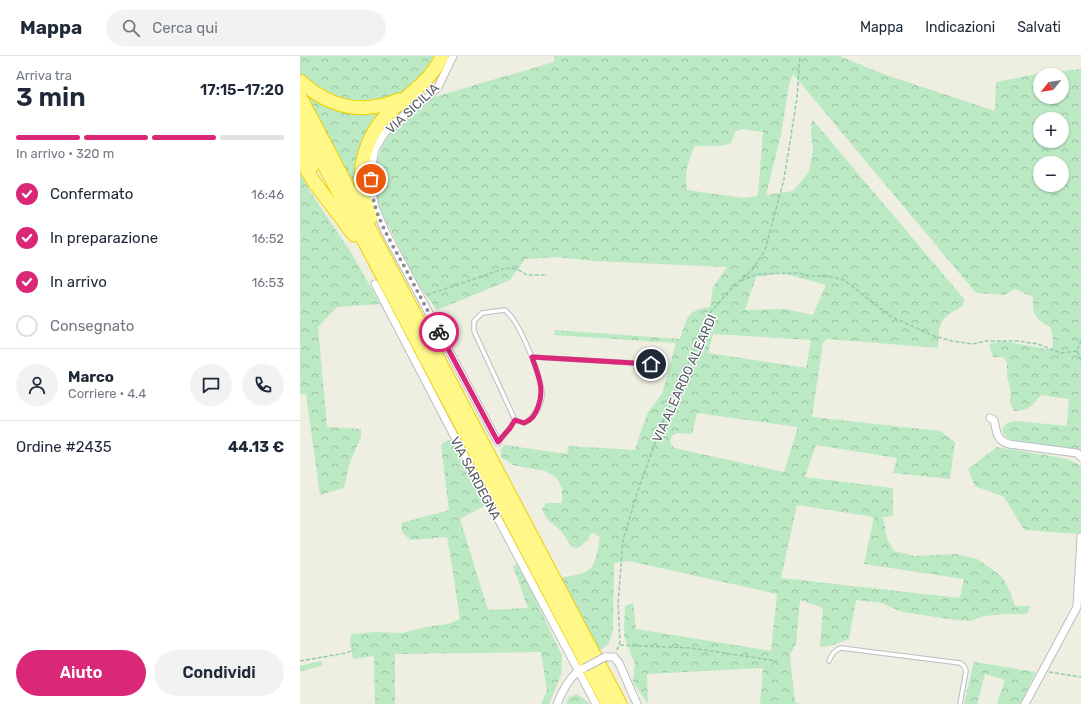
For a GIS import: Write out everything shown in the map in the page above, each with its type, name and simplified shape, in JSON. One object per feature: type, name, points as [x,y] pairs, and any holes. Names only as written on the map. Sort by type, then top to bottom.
[{"type":"highway","points":[[382,263],[362,193],[361,171],[365,151],[373,132],[383,118],[429,78],[442,56]]},
{"type":"highway","points":[[300,81],[321,97],[331,102],[350,107],[366,108],[383,106],[400,100],[410,94]]},
{"type":"highway","points":[[300,97],[382,263],[608,704]]},
{"type":"highway","points":[[300,119],[382,263],[620,704]]},
{"type":"highway","points":[[300,140],[353,234]]},
{"type":"highway","points":[[300,158],[314,182],[353,234],[382,263]]},
{"type":"street","name":"VIA SICILIA","points":[[453,56],[438,87],[426,99],[396,121],[384,134],[375,149],[371,170],[371,188],[375,208],[385,231],[498,442]]},
{"type":"street","name":"VIA SARDEGNA","points":[[375,284],[450,428],[581,670],[596,704]]},
{"type":"street","points":[[990,418],[994,420],[1001,442],[1077,453],[1081,457]]},
{"type":"street","points":[[1025,704],[1077,607],[1081,537]]},
{"type":"street","points":[[557,704],[561,694],[570,680],[581,670],[605,657],[614,657],[623,669],[637,704]]},
{"type":"lane","points":[[505,310],[514,320],[532,357],[541,385],[542,397],[531,420],[524,423],[515,420],[474,331],[474,321],[482,313],[505,310]]},
{"type":"lane","points":[[532,357],[651,364]]},
{"type":"lane","points":[[498,442],[515,420]]},
{"type":"lane","points":[[829,661],[836,649],[841,648],[960,663],[964,666],[966,671],[960,704]]},
{"type":"path","name":"VIA ALEARDO ALEARDI","points":[[777,661],[691,648],[620,645],[618,604],[623,540],[638,490],[662,424],[710,313],[753,269],[765,250],[784,179],[798,98],[800,56]]},
{"type":"path","points":[[420,297],[506,268],[517,270],[527,275],[547,275]]},
{"type":"path","points":[[740,281],[757,274],[798,273],[813,276],[828,276],[844,280],[890,316],[934,336],[952,341],[973,344],[986,341],[1018,341],[1038,344],[1061,353],[1081,352]]},
{"type":"path","points":[[1081,340],[1077,351],[1081,361]]},
{"type":"path","points":[[300,661],[354,650]]},
{"type":"path","points":[[1042,671],[1081,677]]},
{"type":"green space","points":[[300,56],[433,56],[428,67],[413,85],[394,97],[358,104],[322,94],[300,75]]},
{"type":"green space","points":[[554,56],[839,56],[886,75],[995,111],[996,82],[1033,75],[1033,104],[1069,104],[1069,70],[1081,69],[1081,450],[1011,440],[1004,435],[1002,429],[1007,423],[1015,421],[1067,426],[1069,399],[1041,395],[1027,409],[1014,411],[1010,401],[1011,392],[1007,376],[1007,362],[1003,357],[993,357],[989,344],[1003,341],[1052,350],[1053,340],[1051,328],[1039,320],[1033,311],[1033,297],[1015,289],[1004,295],[976,293],[793,74],[789,85],[781,134],[766,195],[793,191],[809,172],[813,150],[811,132],[812,119],[964,299],[963,306],[949,314],[942,322],[939,332],[938,348],[828,339],[823,342],[812,417],[940,431],[955,442],[950,479],[893,473],[897,458],[816,445],[805,477],[893,488],[893,516],[883,517],[887,539],[894,551],[915,556],[956,554],[977,559],[1003,578],[1015,606],[1030,606],[1027,614],[984,616],[971,621],[956,620],[902,612],[882,603],[856,600],[849,639],[830,646],[820,647],[823,608],[800,600],[796,644],[790,654],[795,702],[800,704],[760,704],[763,668],[647,674],[648,704],[633,682],[635,664],[624,636],[625,606],[633,603],[636,629],[771,651],[777,594],[629,561],[614,563],[613,629],[609,643],[600,651],[559,578],[586,572],[592,567],[596,557],[600,537],[593,533],[590,534],[588,540],[578,548],[570,546],[567,539],[559,529],[547,519],[542,509],[546,503],[562,503],[562,488],[556,477],[545,471],[513,465],[501,457],[501,450],[504,445],[567,454],[568,446],[635,450],[648,412],[662,394],[676,343],[554,335],[555,330],[680,339],[686,320],[689,316],[696,311],[710,307],[713,287],[727,267],[594,261],[558,257],[525,259],[510,280],[437,310],[417,283],[380,209],[377,196],[375,169],[381,148],[389,135],[399,124],[434,97],[554,62]],"holes":[[[742,129],[763,132],[758,196],[743,198],[687,190],[687,168],[695,146],[727,145],[731,143],[735,132]],[[782,273],[826,285],[813,315],[785,309],[745,310],[756,277]],[[713,334],[811,340],[806,368],[708,353]],[[697,413],[798,427],[784,472],[674,448],[670,442],[672,436],[677,433],[692,434]],[[797,505],[874,517],[864,564],[964,579],[960,598],[781,578]]]},
{"type":"green space","points":[[306,94],[324,105],[345,112],[362,113],[387,108],[357,190]]},
{"type":"green space","points":[[300,172],[311,193],[352,254],[380,304],[337,307],[318,327],[327,427],[361,429],[361,437],[350,462],[344,488],[320,495],[306,394],[300,394]]},
{"type":"green space","points":[[448,440],[457,440],[490,503],[460,519],[488,610],[528,608],[513,566],[519,564],[562,656],[561,675],[549,704],[541,704],[547,691],[541,652],[395,654],[395,704],[375,704],[374,656],[353,659],[350,643],[351,634],[376,632],[403,633],[425,627],[448,624],[460,619],[447,537],[410,540],[402,532],[401,523],[449,510],[441,445]]},
{"type":"green space","points":[[997,447],[1068,459],[1081,466],[1081,541],[1078,534],[1024,530],[1004,497],[975,486],[968,469]]},
{"type":"green space","points":[[321,661],[323,665],[300,672],[300,666]]},
{"type":"green space","points":[[974,662],[1036,672],[1020,704],[997,704],[1005,680],[985,674],[977,704],[964,704]]},
{"type":"green space","points":[[577,694],[589,704],[566,704],[569,697]]},
{"type":"way so far","points":[[371,179],[371,188],[375,208],[385,231],[439,332]]},
{"type":"route","points":[[439,332],[498,442],[515,420],[524,423],[531,420],[542,397],[541,385],[532,357],[651,364]]}]
